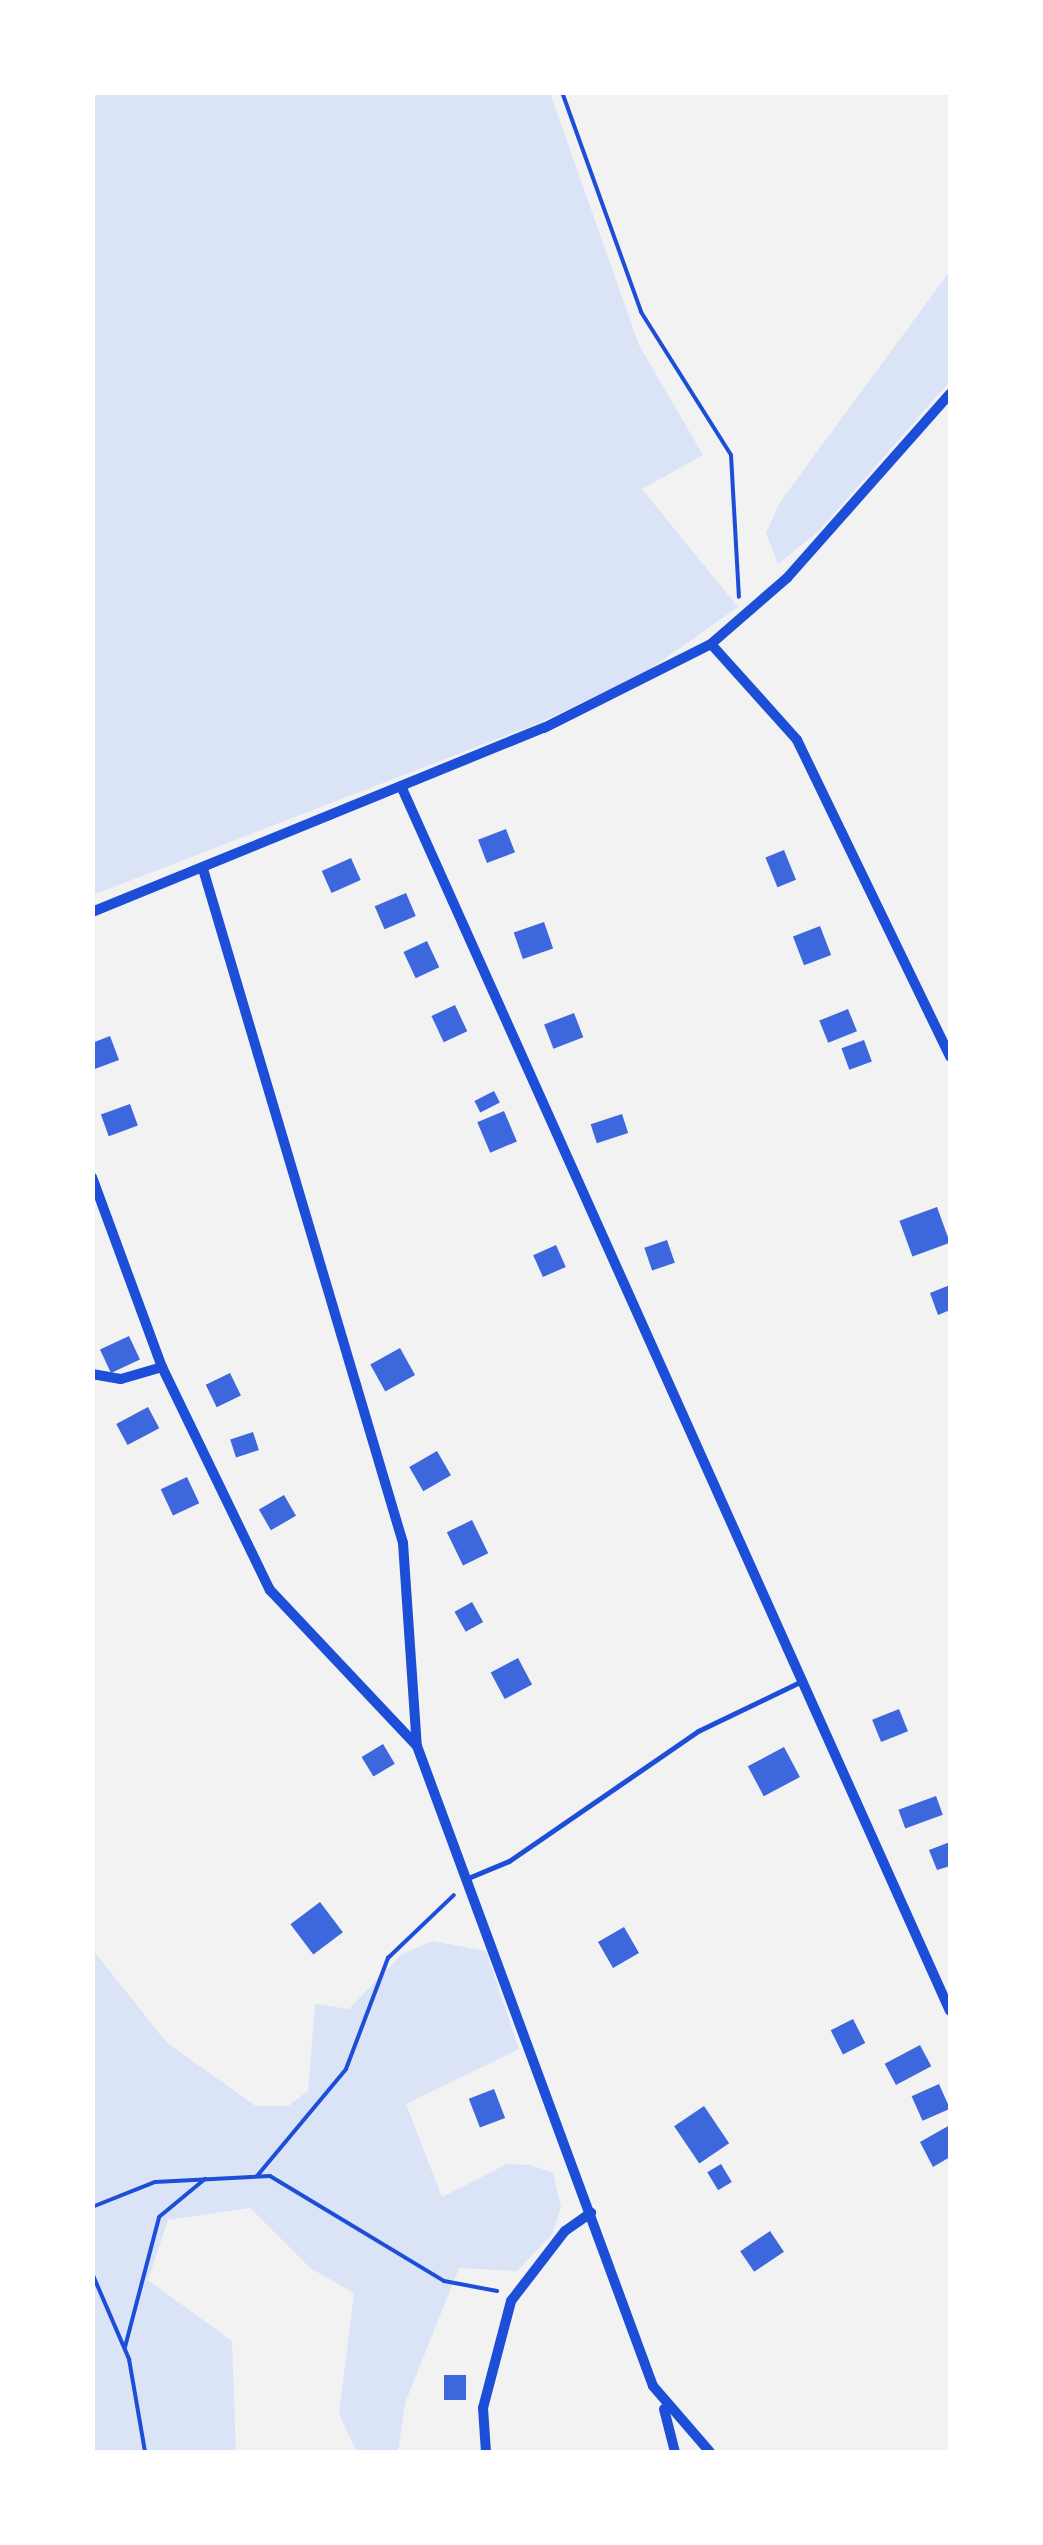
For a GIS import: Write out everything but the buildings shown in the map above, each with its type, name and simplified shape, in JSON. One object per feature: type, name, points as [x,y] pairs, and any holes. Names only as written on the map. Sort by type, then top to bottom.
[{"type":"street","points":[[92,912],[604,701],[711,644],[746,615],[950,394]]},
{"type":"street","points":[[711,644],[797,740],[950,1056]]},
{"type":"street","points":[[401,786],[950,2011]]},
{"type":"street","points":[[203,869],[402,1543],[416,1746],[664,2408],[675,2452]]},
{"type":"street","points":[[92,1177],[162,1367],[270,1590],[416,1746]]},
{"type":"street","points":[[92,1374],[120,1379],[162,1367]]},
{"type":"street","points":[[486,2452],[483,2408],[517,2291],[592,2212]]},
{"type":"street","points":[[664,2408],[710,2452]]},
{"type":"lane","points":[[469,1880],[508,1860],[698,1731],[800,1682]]},
{"type":"path","points":[[562,92],[641,312],[731,455],[734,586],[746,615]]},
{"type":"path","points":[[257,2176],[346,2069],[388,1958],[469,1880]]},
{"type":"path","points":[[125,2346],[159,2218],[209,2176]]},
{"type":"path","points":[[92,2207],[155,2182],[257,2176],[376,2234],[444,2281],[517,2291]]},
{"type":"path","points":[[92,2273],[125,2346],[145,2452]]},
{"type":"shaded area","points":[[93,93],[550,93],[639,345],[703,455],[642,489],[738,607],[646,672],[541,722],[93,895]]},
{"type":"shaded area","points":[[950,271],[950,381],[818,532],[778,564],[766,533],[780,502]]},
{"type":"shaded area","points":[[432,1941],[486,1951],[519,2049],[406,2104],[442,2197],[507,2164],[531,2165],[553,2173],[561,2207],[552,2235],[517,2271],[459,2268],[405,2403],[398,2452],[357,2452],[339,2414],[354,2293],[310,2268],[250,2208],[168,2220],[148,2280],[232,2341],[236,2452],[93,2452],[92,1949],[167,2043],[256,2106],[288,2106],[308,2091],[315,2004],[349,2009],[402,1954]]}]
